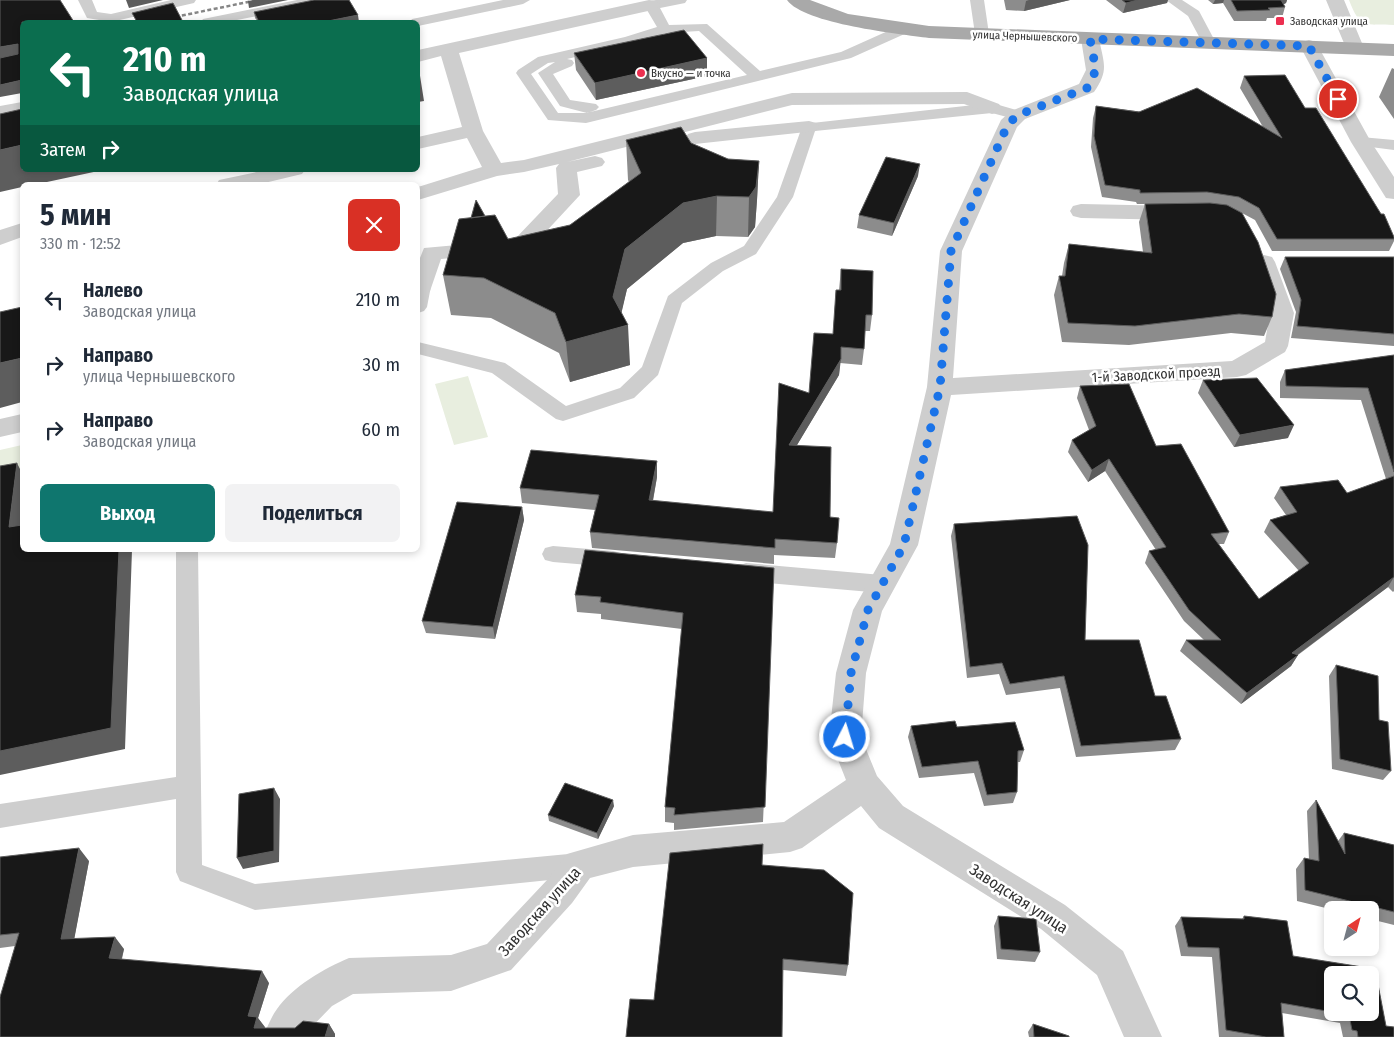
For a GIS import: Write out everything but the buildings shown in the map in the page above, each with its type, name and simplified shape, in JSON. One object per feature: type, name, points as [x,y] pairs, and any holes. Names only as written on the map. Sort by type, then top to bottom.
[{"type":"main road","name":"улица Чернышевского","points":[[796,0],[833,15],[866,24],[904,29],[1090,39],[1394,50]]},
{"type":"street","points":[[1335,0],[1355,48]]},
{"type":"street","points":[[420,56],[651,5]]},
{"type":"street","points":[[420,193],[494,170],[524,166],[792,98],[967,98],[1005,111],[1087,88],[1096,70],[1090,39]]},
{"type":"street","points":[[1309,46],[1361,142],[1394,193]]},
{"type":"street","points":[[449,50],[473,131],[494,170]]},
{"type":"street","name":"Заводская улица","points":[[1005,111],[1008,124],[951,251],[940,387],[904,545],[868,610],[851,673],[845,737],[864,785],[890,817],[1053,917],[1110,963],[1143,1037]]},
{"type":"street","points":[[422,286],[432,253],[520,246],[569,196],[566,168],[704,136],[809,127]]},
{"type":"street","points":[[420,143],[473,131]]},
{"type":"street","points":[[241,182],[286,172]]},
{"type":"street","points":[[1081,211],[1153,214],[1203,213]]},
{"type":"street","points":[[0,238],[20,231]]},
{"type":"street","name":"1-й Заводской проезд","points":[[940,387],[1237,369],[1276,346],[1282,313],[1266,254]]},
{"type":"street","points":[[0,428],[20,423]]},
{"type":"street","name":"Заводская улица","points":[[282,1037],[290,1021],[319,993],[349,976],[451,973],[498,958],[560,891],[579,865],[633,851],[790,837],[864,785]]},
{"type":"lane","points":[[85,0],[92,15],[111,18],[189,0]]},
{"type":"lane","points":[[218,20],[318,0]]},
{"type":"lane","points":[[420,22],[523,0]]},
{"type":"lane","points":[[665,29],[651,5],[680,0]]},
{"type":"lane","points":[[977,0],[982,34]]},
{"type":"lane","points":[[1174,0],[1194,14],[1209,43]]},
{"type":"lane","points":[[758,77],[702,27],[665,29],[629,40],[543,60],[523,73],[553,117],[586,118],[758,77],[846,55],[904,29]]},
{"type":"lane","points":[[629,40],[607,54],[559,64],[545,74],[565,103],[588,108],[675,87],[731,83]]},
{"type":"lane","points":[[0,112],[20,107]]},
{"type":"lane","points":[[420,348],[498,368],[563,414],[627,393],[651,370],[674,300],[717,267],[750,250],[785,197],[809,127],[1005,111]]},
{"type":"lane","points":[[1361,142],[1394,145]]},
{"type":"lane","points":[[420,296],[422,286]]},
{"type":"lane","points":[[188,552],[189,872],[254,897],[579,865]]},
{"type":"lane","points":[[553,554],[630,561]]},
{"type":"lane","points":[[727,570],[882,584]]},
{"type":"lane","points":[[0,816],[189,786]]},
{"type":"green space","points":[[1349,0],[1394,0],[1394,25],[1365,23],[1357,16]]},
{"type":"green space","points":[[468,376],[488,437],[454,445],[435,384]]},
{"type":"green space","points":[[20,445],[20,476],[0,481],[0,450]]},
{"type":"railway","points":[[160,20],[258,0]]},
{"type":"place","name":"Заводская улица","points":[[1280,21]]},
{"type":"place","name":"Вкусно — и точка","points":[[641,73]]},
{"type":"route","points":[[845,737],[851,673],[868,610],[904,545],[940,387],[951,251],[1008,124],[1018,115],[1087,88],[1096,70],[1090,39],[1309,46],[1338,99]]}]
